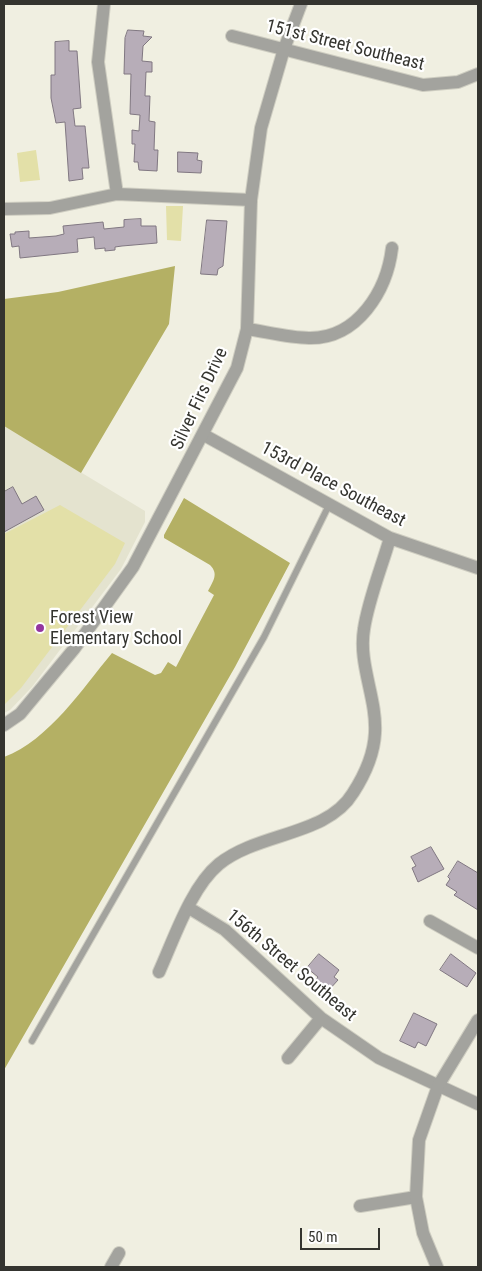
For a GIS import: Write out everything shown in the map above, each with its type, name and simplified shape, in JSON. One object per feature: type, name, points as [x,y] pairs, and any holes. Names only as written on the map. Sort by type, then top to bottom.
[{"type":"street","points":[[104,4],[98,62],[117,194]]},
{"type":"street","name":"Silver Firs Drive","points":[[4,725],[20,714],[115,594],[133,567],[204,435],[237,368],[248,330],[252,200],[261,128],[284,49],[301,4]]},
{"type":"street","name":"151st Street Southeast","points":[[232,36],[423,85],[458,82],[478,74]]},
{"type":"street","points":[[4,209],[50,208],[117,194],[252,200]]},
{"type":"street","points":[[248,330],[310,338],[338,332],[358,319],[378,295],[390,268],[392,248]]},
{"type":"street","name":"153rd Place Southeast","points":[[204,435],[390,538],[478,568]]},
{"type":"street","points":[[159,972],[203,880],[218,865],[241,848],[275,836],[310,827],[337,811],[353,795],[368,766],[376,734],[365,663],[364,629],[390,538]]},
{"type":"street","name":"156th Street Southeast","points":[[189,908],[225,930],[321,1018],[379,1058],[478,1104]]},
{"type":"street","points":[[430,921],[478,948]]},
{"type":"street","points":[[288,1058],[321,1018]]},
{"type":"street","points":[[437,1267],[422,1234],[416,1197],[419,1140],[438,1086],[478,1020]]},
{"type":"street","points":[[360,1206],[416,1197]]},
{"type":"street","points":[[111,1267],[119,1252]]},
{"type":"lane","points":[[32,1041],[264,637],[330,506]]},
{"type":"shaded area","points":[[36,150],[40,180],[20,182],[17,153]]},
{"type":"shaded area","points":[[166,206],[183,206],[181,241],[167,240]]},
{"type":"shaded area","points":[[175,266],[169,324],[81,473],[4,426],[4,299],[58,292]]},
{"type":"shaded area","name":"Forest View Elementary School","points":[[4,426],[145,511],[145,522],[121,569],[32,687],[10,710],[4,713]]},
{"type":"shaded area","points":[[184,498],[290,563],[235,667],[4,1070],[4,757],[36,739],[50,726],[77,697],[112,653],[155,675],[161,673],[168,662],[176,667],[214,595],[208,591],[215,575],[210,565],[164,538]]},
{"type":"shaded area","points":[[60,505],[125,543],[115,564],[21,688],[5,704],[4,534]]},
{"type":"building","points":[[128,30],[144,31],[143,36],[152,37],[143,46],[142,61],[152,62],[152,72],[146,72],[145,96],[150,96],[149,121],[155,122],[154,150],[158,150],[157,171],[139,170],[138,162],[134,162],[135,144],[132,144],[132,130],[139,131],[140,115],[130,114],[131,74],[124,74],[125,38]]},
{"type":"building","points":[[69,41],[69,51],[77,51],[81,108],[73,109],[75,126],[85,126],[89,168],[82,168],[83,179],[69,181],[65,122],[56,123],[51,98],[51,75],[55,75],[55,42]]},
{"type":"building","points":[[178,152],[198,153],[197,160],[202,161],[201,173],[178,172]]},
{"type":"building","points":[[141,219],[141,226],[156,226],[157,243],[115,247],[115,250],[105,251],[105,248],[95,249],[94,237],[77,239],[78,252],[20,258],[19,246],[12,247],[10,234],[15,234],[15,232],[29,231],[29,238],[56,236],[64,234],[63,226],[103,222],[104,229],[124,227],[124,220]]},
{"type":"building","points":[[207,220],[227,221],[223,266],[218,269],[217,275],[201,274]]},
{"type":"building","points":[[13,487],[22,504],[36,496],[44,510],[4,532],[4,492]]},
{"type":"building","points":[[431,847],[444,869],[418,882],[412,868],[416,866],[411,857]]},
{"type":"building","points":[[458,861],[478,873],[478,910],[454,895],[457,892],[446,885],[450,879],[448,877]]},
{"type":"building","points":[[319,954],[339,970],[334,977],[338,980],[328,991],[315,981],[318,977],[307,968]]},
{"type":"building","points":[[451,954],[476,973],[467,987],[440,970]]},
{"type":"building","points":[[414,1013],[437,1024],[426,1046],[418,1042],[415,1048],[400,1041]]},
{"type":"place","name":"Forest View Elementary School","points":[[40,628]]}]
